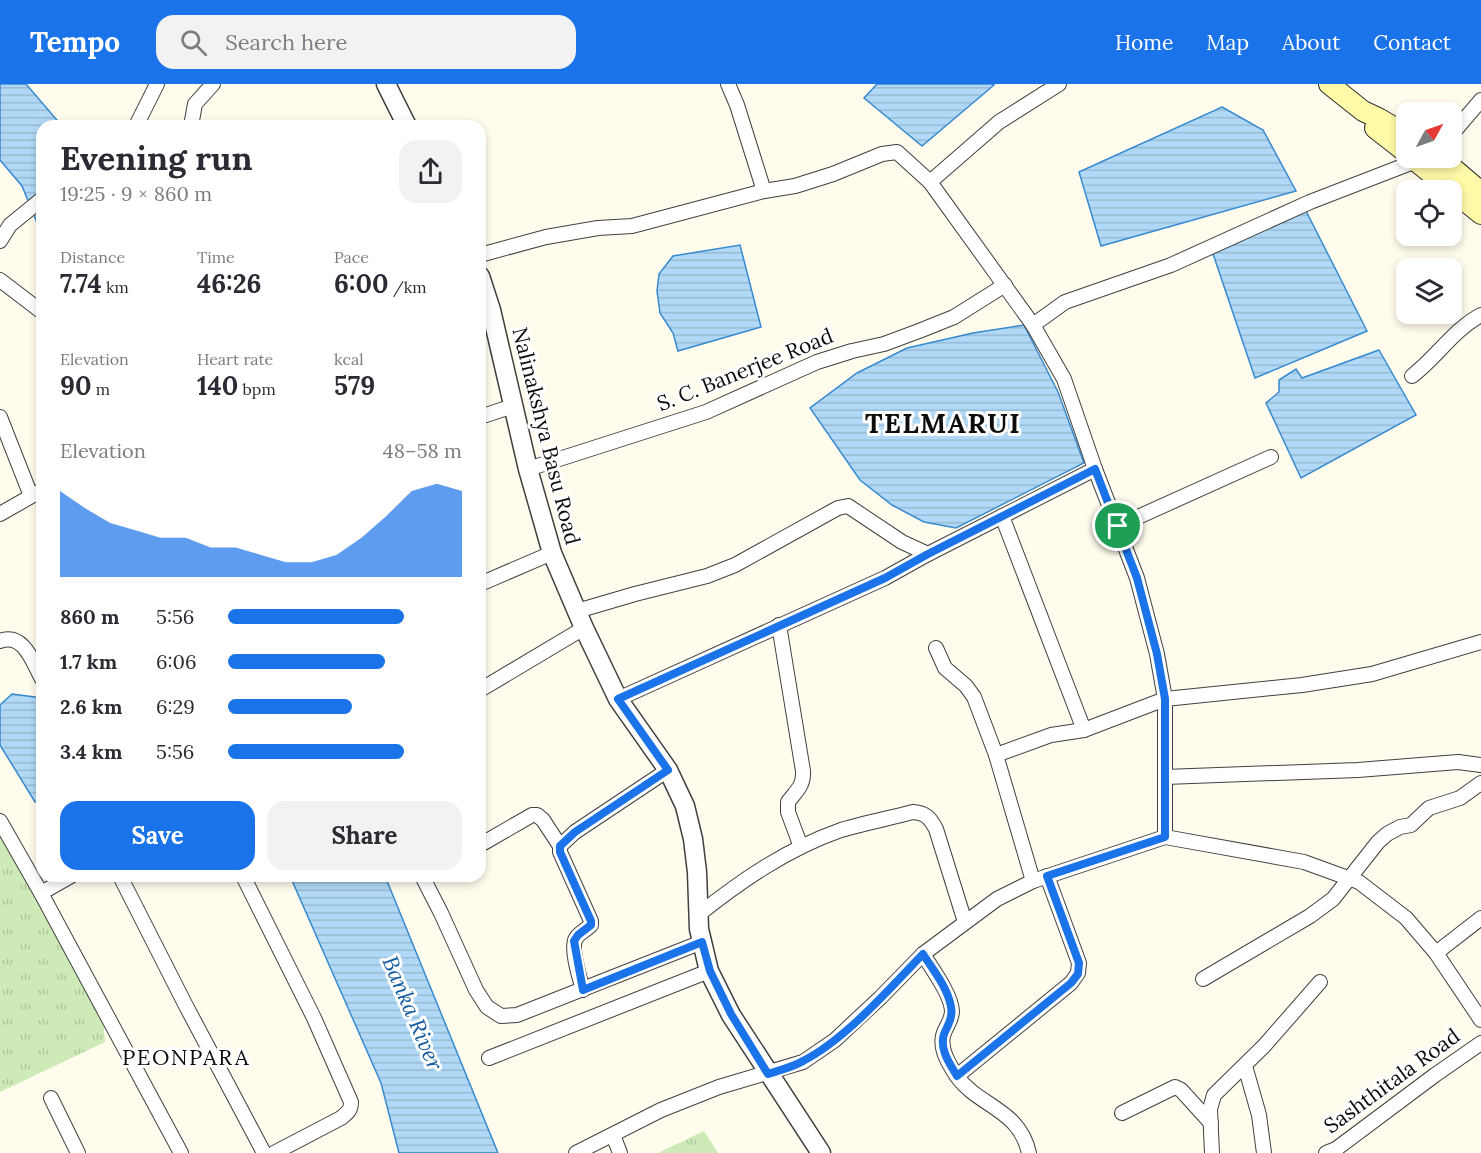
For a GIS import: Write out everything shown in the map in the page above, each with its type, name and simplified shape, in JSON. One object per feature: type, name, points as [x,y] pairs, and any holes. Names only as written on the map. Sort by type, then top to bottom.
[{"type":"main road","points":[[1329,84],[1363,111],[1396,129]]},
{"type":"main road","points":[[1363,111],[1372,126],[1396,145]]},
{"type":"main road","points":[[1425,168],[1481,214]]},
{"type":"main road","points":[[1453,168],[1481,192]]},
{"type":"street","points":[[139,120],[157,84]]},
{"type":"street","points":[[192,120],[195,104],[213,84]]},
{"type":"street","points":[[386,84],[404,120]]},
{"type":"street","points":[[728,84],[764,191]]},
{"type":"street","points":[[930,182],[999,122],[1059,84]]},
{"type":"street","points":[[1462,122],[1481,100]]},
{"type":"street","points":[[486,253],[546,237],[598,228],[632,226],[764,191],[795,186],[833,174],[882,154],[897,152],[930,182],[1033,325],[1064,379],[1140,589],[1157,654],[1165,699],[1165,837]]},
{"type":"street","points":[[1033,325],[1065,302],[1171,265],[1396,164]]},
{"type":"street","points":[[0,241],[14,220],[36,204]]},
{"type":"street","points":[[0,280],[36,307]]},
{"type":"street","name":"S. C. Banerjee Road","points":[[528,470],[706,412],[817,362],[884,344],[919,331],[954,317],[1005,285]]},
{"type":"street","name":"Nalinakshya Basu Road","points":[[486,295],[528,470],[552,553],[618,699],[668,770],[685,806],[693,839],[702,942],[710,971],[731,1014],[821,1153]]},
{"type":"street","points":[[1412,376],[1457,332],[1481,315]]},
{"type":"street","points":[[486,415],[513,406]]},
{"type":"street","points":[[0,417],[36,491]]},
{"type":"street","points":[[1118,526],[1271,457]]},
{"type":"street","points":[[618,699],[885,578],[1095,469]]},
{"type":"street","points":[[0,514],[36,494]]},
{"type":"street","points":[[486,686],[581,620],[635,594],[707,576],[735,566],[838,508],[848,506],[902,542],[928,554]]},
{"type":"street","points":[[1002,516],[1084,730]]},
{"type":"street","points":[[486,581],[552,553]]},
{"type":"street","points":[[779,625],[804,781],[788,802],[788,812],[801,847]]},
{"type":"street","points":[[0,641],[13,639],[22,644],[36,669]]},
{"type":"street","points":[[996,754],[1051,735],[1084,730],[1165,699],[1302,685],[1372,674],[1481,642]]},
{"type":"street","points":[[936,648],[945,668],[974,697],[996,754],[1033,881]]},
{"type":"street","points":[[1165,777],[1358,770],[1458,762],[1481,765]]},
{"type":"street","points":[[560,846],[575,832],[668,770]]},
{"type":"street","points":[[1203,979],[1310,916],[1333,898],[1387,834],[1400,827],[1411,825],[1429,808],[1460,798],[1481,783]]},
{"type":"street","points":[[698,915],[762,868],[801,847],[842,830],[913,812],[923,813],[930,818],[936,829],[965,922]]},
{"type":"street","points":[[486,842],[532,815],[537,815],[543,820],[560,846],[560,852],[591,921],[591,925],[574,941],[583,990]]},
{"type":"street","points":[[0,821],[181,1153]]},
{"type":"street","points":[[576,1153],[661,1110],[718,1087],[803,1062],[835,1040],[923,954],[997,899],[1033,881],[1165,837],[1304,862],[1359,882],[1406,918],[1436,953],[1481,1020]]},
{"type":"street","points":[[957,1076],[1071,983],[1078,974],[1079,963],[1047,876]]},
{"type":"street","points":[[41,893],[60,882]]},
{"type":"street","points":[[123,882],[264,1153]]},
{"type":"street","points":[[246,882],[314,1018],[351,1102],[348,1113],[341,1118],[274,1153]]},
{"type":"street","points":[[426,882],[476,990],[487,1007],[501,1016],[517,1015],[702,942]]},
{"type":"street","points":[[1436,953],[1481,918]]},
{"type":"street","points":[[923,954],[949,998],[952,1009],[951,1019],[943,1036],[944,1053],[957,1076],[974,1093],[1006,1114],[1020,1130],[1029,1153]]},
{"type":"street","points":[[489,1058],[710,971]]},
{"type":"street","points":[[1212,1153],[1210,1109],[1214,1095],[1245,1066],[1320,982]]},
{"type":"street","name":"Sashthitala Road","points":[[1334,1152],[1481,1043]]},
{"type":"street","points":[[1245,1066],[1259,1115],[1264,1153]]},
{"type":"street","points":[[1122,1113],[1174,1087],[1181,1090],[1211,1123]]},
{"type":"street","points":[[51,1098],[78,1153]]},
{"type":"street","points":[[613,1135],[620,1153]]},
{"type":"green space","points":[[0,830],[102,1008],[105,1042],[0,1092]]},
{"type":"green space","points":[[704,1131],[718,1153],[658,1153]]},
{"type":"water","points":[[0,84],[26,84],[57,120],[36,120],[36,220],[22,186],[0,160]]},
{"type":"water","points":[[877,84],[994,85],[922,146],[864,98]]},
{"type":"water","points":[[1222,107],[1263,130],[1296,191],[1101,246],[1079,172]]},
{"type":"water","points":[[1305,209],[1367,331],[1255,378],[1212,251]]},
{"type":"water","points":[[740,245],[761,327],[678,351],[673,333],[660,313],[657,291],[659,274],[673,256]]},
{"type":"water","points":[[1024,325],[1058,392],[1084,463],[956,528],[924,522],[892,505],[860,480],[810,408],[857,373],[907,348],[973,333]]},
{"type":"water","points":[[1379,350],[1416,415],[1301,478],[1266,403],[1279,392],[1279,380],[1296,369],[1302,378]]},
{"type":"water","points":[[12,694],[36,697],[36,802],[0,745],[0,705]]},
{"type":"water","name":"Banka River","points":[[293,882],[387,882],[498,1153],[399,1153],[381,1083]]},
{"type":"district","name":"TELMARUI","points":[[943,424]]},
{"type":"district","name":"PEONPARA","points":[[186,1057]]},
{"type":"route","points":[[1095,469],[1118,526],[1137,578],[1157,654],[1165,699],[1165,837],[1047,876],[1079,963],[1078,974],[1071,983],[957,1076],[944,1053],[943,1036],[951,1019],[952,1009],[949,998],[923,954],[835,1040],[803,1062],[768,1074],[731,1014],[710,971],[702,942],[583,990],[574,941],[591,925],[591,921],[560,852],[560,846],[575,832],[668,770],[618,699],[885,578],[1095,469]]}]
